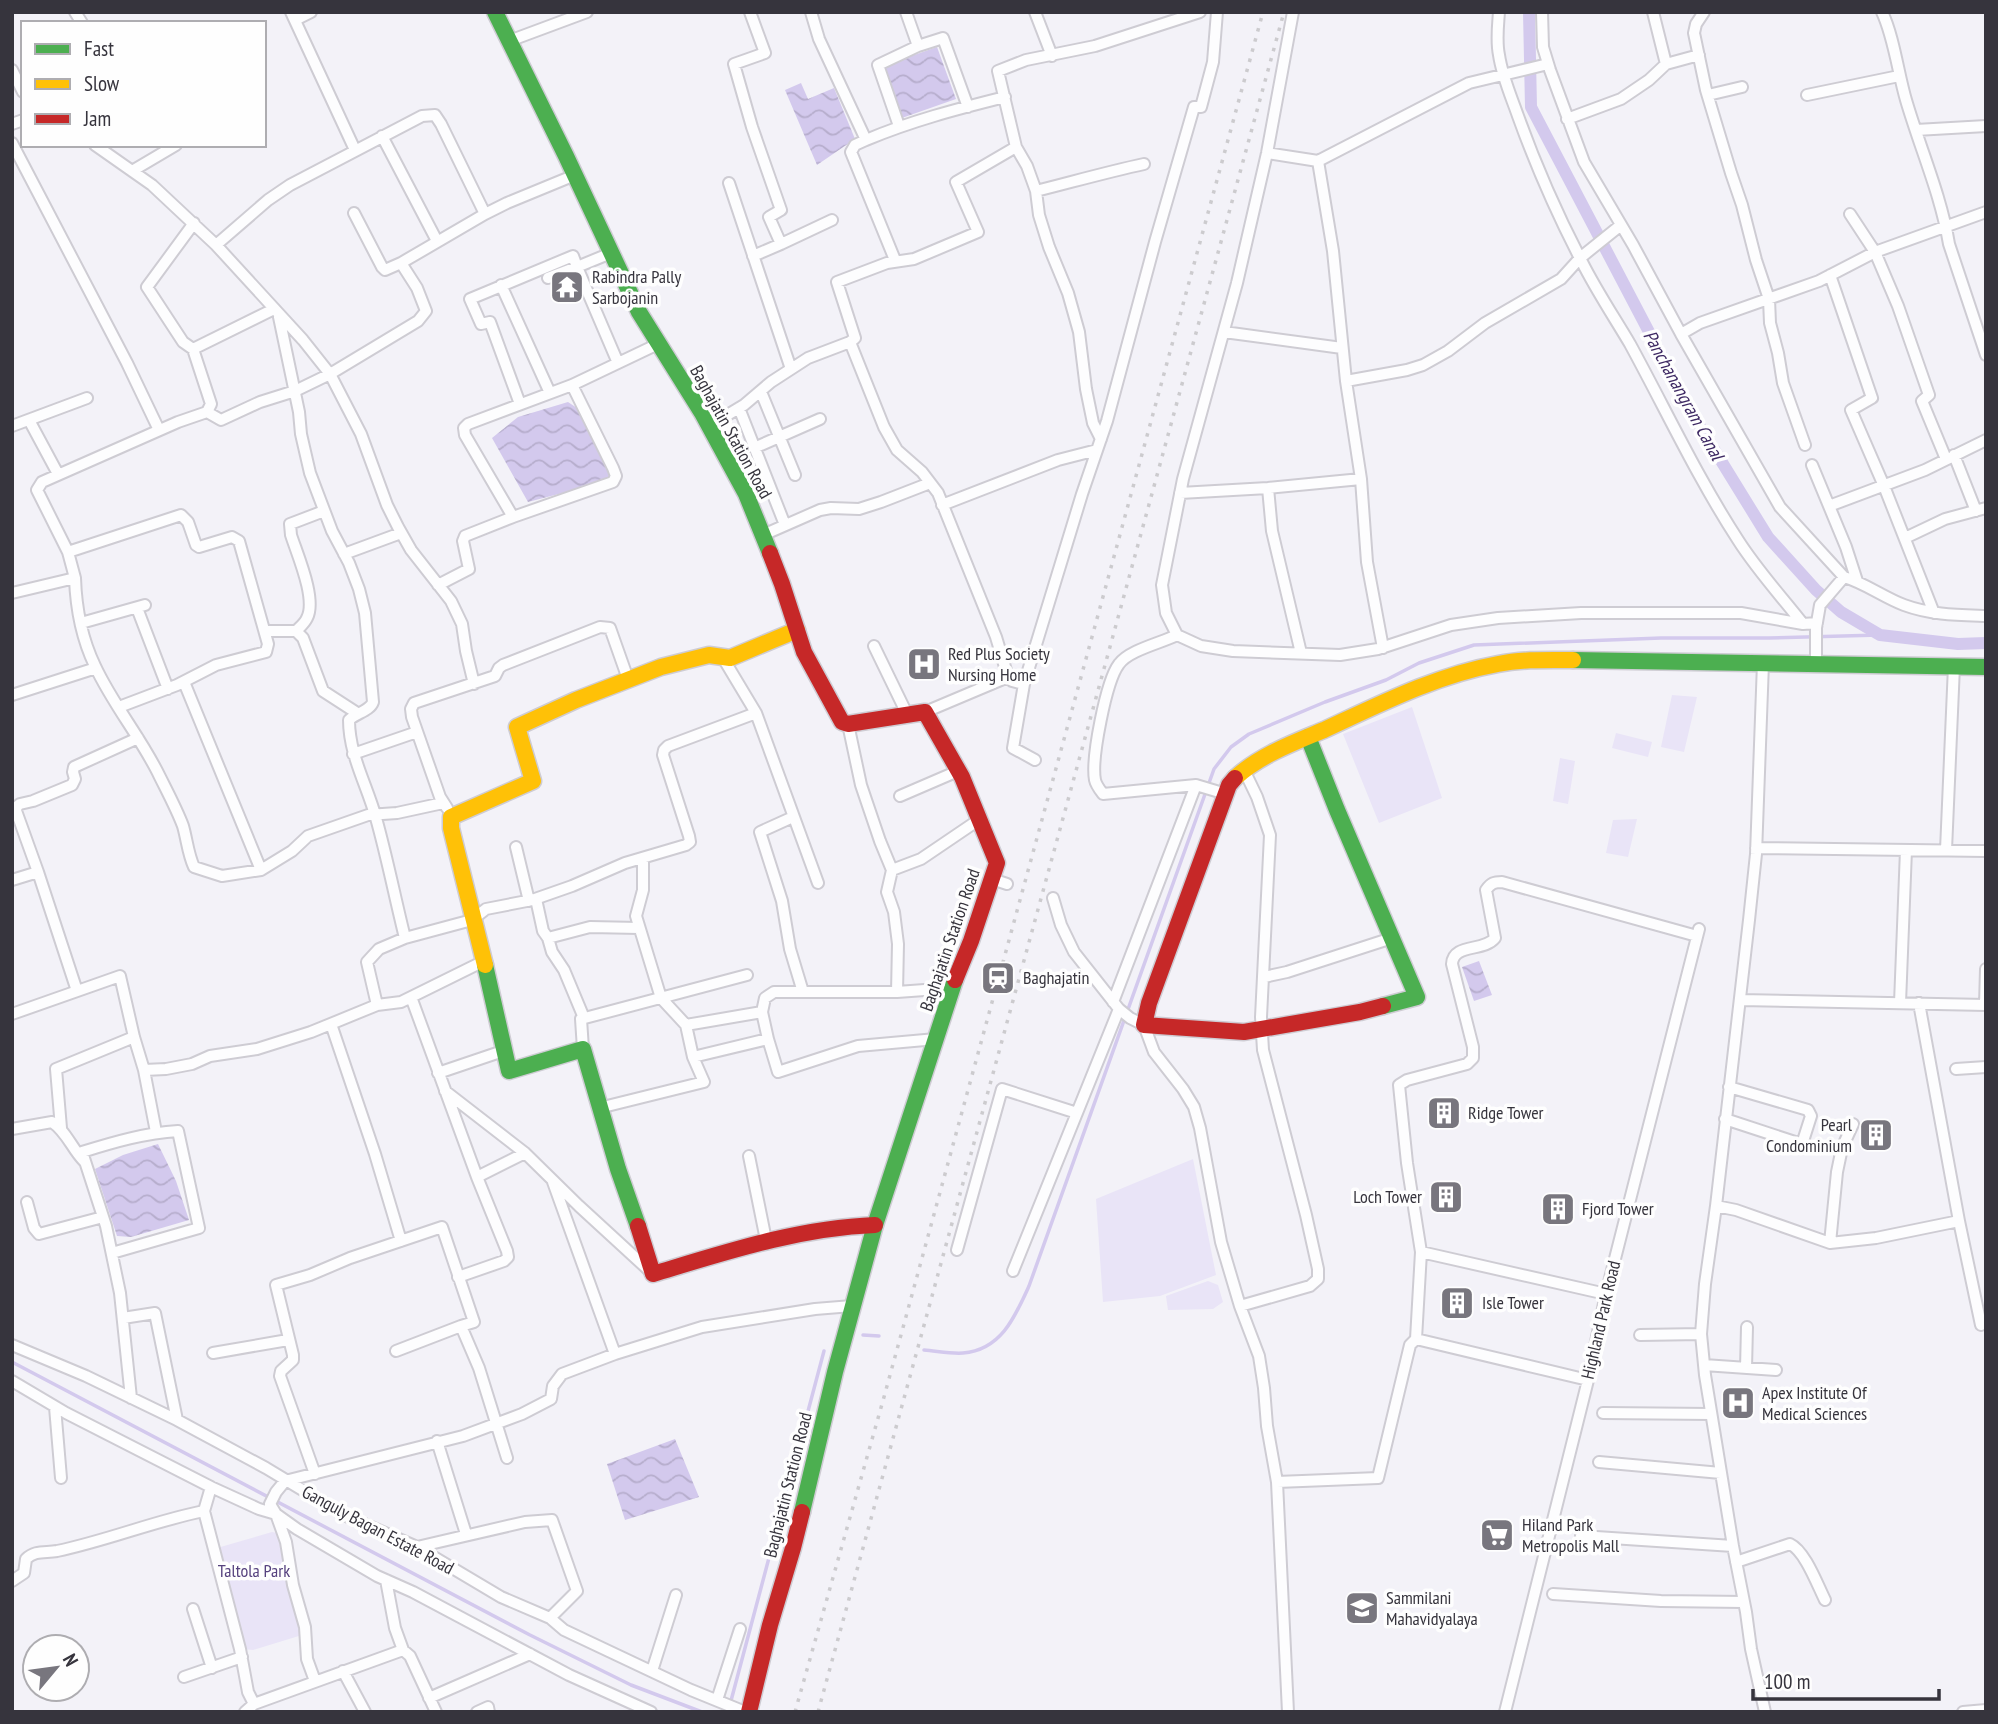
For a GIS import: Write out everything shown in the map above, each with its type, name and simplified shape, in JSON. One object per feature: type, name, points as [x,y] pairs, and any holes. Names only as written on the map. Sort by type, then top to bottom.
[{"type":"street","points":[[311,12],[293,16],[355,150]]},
{"type":"street","name":"Baghajatin Station Road","points":[[495,12],[639,312],[709,426],[746,494],[782,584],[804,652],[842,722],[848,724]]},
{"type":"street","points":[[509,41],[568,16],[587,12]]},
{"type":"street","points":[[750,12],[765,53],[734,64],[752,127],[782,210],[769,216],[781,244]]},
{"type":"street","points":[[811,12],[819,39],[866,141]]},
{"type":"street","points":[[906,12],[918,46]]},
{"type":"street","points":[[1035,12],[1052,56]]},
{"type":"street","points":[[1101,439],[1093,423],[1086,389],[1079,332],[1068,293],[1039,215],[1036,191],[1027,166],[1016,147],[998,71],[1026,60],[1095,46],[1200,12]]},
{"type":"street","points":[[1035,760],[1013,748],[1024,684],[1101,439],[1194,107],[1201,107],[1213,62],[1217,12]]},
{"type":"street","points":[[1172,638],[1162,585],[1180,493],[1224,332],[1267,153],[1293,12]]},
{"type":"street","points":[[1499,12],[1498,52],[1509,73],[1529,146],[1549,198],[1652,385],[1679,440],[1738,542],[1803,624]]},
{"type":"street","points":[[1542,12],[1548,64],[1584,162],[1780,507],[1822,555],[1841,582]]},
{"type":"street","points":[[1653,12],[1666,64]]},
{"type":"street","points":[[1704,12],[1694,33],[1708,95],[1769,299],[1770,323],[1783,383],[1805,445]]},
{"type":"street","points":[[1882,12],[1899,76],[1929,166],[1949,244],[1986,355]]},
{"type":"street","points":[[899,126],[878,65],[918,46],[943,38],[968,107]]},
{"type":"street","points":[[1567,119],[1621,99],[1649,80],[1666,64],[1699,55]]},
{"type":"street","points":[[1267,153],[1318,162],[1469,83],[1548,64]]},
{"type":"street","points":[[12,71],[21,88]]},
{"type":"street","points":[[1807,95],[1899,76]]},
{"type":"street","points":[[1708,95],[1742,87]]},
{"type":"street","points":[[895,260],[851,152],[856,145],[899,126],[1005,97]]},
{"type":"street","points":[[216,244],[290,185],[422,116],[435,115],[441,124],[485,214]]},
{"type":"street","points":[[1916,130],[1986,126]]},
{"type":"street","points":[[382,136],[438,241]]},
{"type":"street","points":[[12,143],[159,430]]},
{"type":"street","points":[[99,147],[152,185],[216,244],[303,340],[330,374],[361,434],[387,505],[401,533],[451,601],[462,624],[474,684]]},
{"type":"street","points":[[132,170],[172,147]]},
{"type":"street","points":[[709,426],[739,408],[771,382],[808,358],[855,338],[837,282],[895,260],[914,259],[978,232],[956,182],[1016,147]]},
{"type":"street","points":[[1318,162],[1333,251],[1346,381],[1361,479],[1367,562],[1383,648]]},
{"type":"street","points":[[1036,191],[1144,164]]},
{"type":"street","points":[[355,213],[385,270],[507,202],[575,175]]},
{"type":"street","points":[[729,183],[791,369]]},
{"type":"street","points":[[1681,334],[1700,323],[1794,291],[1875,252],[1986,212]]},
{"type":"street","points":[[1850,214],[1875,252],[1898,306],[1929,395],[1922,401],[1950,457],[1981,509],[1945,519],[1905,538]]},
{"type":"street","points":[[753,256],[832,220]]},
{"type":"street","points":[[194,223],[147,287],[183,342],[193,349],[211,404],[207,412],[58,474],[42,482],[37,490],[74,565],[76,600],[86,645],[119,707],[146,749],[183,826],[189,857],[194,867],[222,876],[261,870],[292,851],[309,836],[368,815],[447,810],[533,781],[517,727],[661,667],[709,655],[730,658],[797,631]]},
{"type":"street","points":[[1346,381],[1407,370],[1423,365],[1448,351],[1485,323],[1561,279],[1580,258],[1621,225]]},
{"type":"street","points":[[548,278],[611,253]]},
{"type":"street","points":[[520,404],[490,322],[481,324],[470,299],[500,285],[573,256],[618,363]]},
{"type":"street","points":[[207,412],[221,419],[295,391],[374,349],[423,317],[426,311],[401,263]]},
{"type":"street","points":[[1830,275],[1872,398],[1851,410],[1934,613]]},
{"type":"street","points":[[500,285],[550,393]]},
{"type":"street","points":[[193,349],[276,311]]},
{"type":"street","points":[[276,311],[310,472],[324,511],[359,589],[365,613],[373,702],[369,708],[349,720],[349,734],[353,754],[375,814],[405,938]]},
{"type":"street","points":[[1224,332],[1342,348]]},
{"type":"street","points":[[850,342],[884,427],[897,450],[922,472],[938,493],[996,637],[1008,677],[1024,684]]},
{"type":"street","points":[[513,517],[464,428],[468,424],[572,385],[658,344]]},
{"type":"street","points":[[438,585],[469,569],[463,541],[465,536],[613,482],[613,468],[572,385]]},
{"type":"street","points":[[761,392],[795,475]]},
{"type":"street","points":[[12,426],[87,398]]},
{"type":"street","points":[[739,408],[785,525]]},
{"type":"street","points":[[754,448],[820,419]]},
{"type":"street","points":[[29,420],[58,474]]},
{"type":"street","points":[[1829,506],[1925,470],[1986,440]]},
{"type":"street","points":[[942,505],[1058,460],[1097,450]]},
{"type":"street","points":[[1812,465],[1857,581]]},
{"type":"street","points":[[1180,493],[1361,479]]},
{"type":"street","points":[[763,535],[820,510],[859,509],[930,483]]},
{"type":"street","points":[[1268,488],[1272,531],[1301,653]]},
{"type":"street","points":[[265,631],[296,631],[307,620],[310,596],[290,524],[324,511]]},
{"type":"street","points":[[68,552],[181,515],[188,522],[199,547],[232,537],[239,541],[265,631],[268,644],[266,652],[216,665],[168,689],[119,707]]},
{"type":"street","points":[[344,554],[401,533]]},
{"type":"street","points":[[12,593],[75,578]]},
{"type":"street","points":[[1815,657],[1820,605],[1841,582],[1857,581],[1905,606],[1934,613],[1986,616]]},
{"type":"street","points":[[81,624],[141,606],[168,689]]},
{"type":"street","points":[[1222,793],[1196,785],[1103,794],[1095,783],[1094,768],[1100,722],[1114,673],[1119,663],[1127,657],[1172,638],[1233,651],[1340,655],[1383,648],[1451,625],[1512,617],[1581,613],[1741,613],[1816,626]]},
{"type":"street","points":[[583,1049],[509,1071],[447,810],[411,709],[414,703],[495,676],[503,665],[605,626],[610,628],[628,679]]},
{"type":"street","points":[[296,631],[303,638],[323,691],[357,713]]},
{"type":"street","points":[[874,646],[907,714]]},
{"type":"street","points":[[1137,1022],[1149,1003],[1222,793],[1244,770],[1269,755],[1387,700],[1458,673],[1499,664],[1593,660],[1763,663],[1815,657],[1986,667]]},
{"type":"street","points":[[723,659],[756,713],[818,883]]},
{"type":"street","points":[[1763,663],[1756,848],[1701,1334],[1733,1546],[1765,1712]]},
{"type":"street","points":[[1946,850],[1954,666]]},
{"type":"street","points":[[12,695],[96,667]]},
{"type":"street","points":[[897,992],[898,944],[894,912],[887,892],[892,870],[861,785],[848,724],[925,712],[1008,677]]},
{"type":"street","points":[[184,682],[261,870]]},
{"type":"street","name":"Baghajatin Station Road","points":[[743,1710],[793,1548],[835,1372],[875,1225],[952,988],[1000,882],[997,863],[980,819],[958,771],[925,712]]},
{"type":"street","points":[[377,1005],[367,962],[379,949],[405,938],[472,920],[486,909],[533,900],[625,863],[690,842],[663,755],[664,750],[667,746],[756,713]]},
{"type":"street","points":[[353,754],[417,732]]},
{"type":"street","points":[[1137,1022],[1244,1032],[1360,1012],[1417,997],[1308,737]]},
{"type":"street","points":[[77,991],[15,808],[72,785],[75,779],[74,767],[138,738]]},
{"type":"street","points":[[1240,1306],[1310,1286],[1318,1279],[1306,1215],[1263,1050],[1270,835],[1244,770]]},
{"type":"street","points":[[900,796],[958,771]]},
{"type":"street","points":[[1013,1271],[1077,1113],[1196,785]]},
{"type":"street","points":[[793,817],[760,832],[782,901],[790,949],[803,992]]},
{"type":"street","points":[[892,870],[921,859],[980,819]]},
{"type":"street","points":[[516,846],[543,931],[564,970],[584,1018]]},
{"type":"street","points":[[1756,848],[1986,851]]},
{"type":"street","points":[[1900,1003],[1906,850]]},
{"type":"street","points":[[600,1108],[704,1082],[693,1057],[686,1025],[661,998],[639,928],[636,916],[643,890],[643,858]]},
{"type":"street","points":[[12,880],[38,872]]},
{"type":"street","name":"Highland Park Road","points":[[1421,1252],[1407,1163],[1399,1085],[1407,1080],[1467,1064],[1473,1058],[1473,1047],[1452,957],[1491,943],[1495,938],[1486,890],[1490,885],[1502,882],[1698,933],[1606,1294],[1588,1380],[1505,1712]]},
{"type":"street","points":[[1053,898],[1061,925],[1074,952],[1116,1006],[1137,1022],[1154,1052],[1194,1107],[1221,1242],[1240,1306],[1259,1356],[1264,1388],[1277,1482],[1288,1712]]},
{"type":"street","points":[[548,938],[590,927],[639,928]]},
{"type":"street","points":[[1264,977],[1392,938]]},
{"type":"street","points":[[144,1070],[166,1069],[210,1056],[257,1049],[302,1035],[377,1005],[411,998],[484,961]]},
{"type":"street","points":[[1740,1000],[1985,1004],[1986,969]]},
{"type":"street","points":[[653,1274],[618,1169],[583,1049],[581,1019],[747,975]]},
{"type":"street","points":[[12,1014],[120,976],[144,1070],[156,1132]]},
{"type":"street","points":[[936,1039],[858,1046],[778,1072],[762,1013],[765,998],[774,992],[897,992],[952,988]]},
{"type":"street","points":[[411,998],[477,1178],[508,1251],[508,1257],[504,1261],[458,1277]]},
{"type":"street","points":[[1919,1003],[1981,1325]]},
{"type":"street","points":[[686,1025],[762,1013]]},
{"type":"street","points":[[331,1024],[401,1241]]},
{"type":"street","points":[[84,1161],[75,1152],[61,1128],[56,1069],[134,1037]]},
{"type":"street","points":[[693,1057],[768,1039]]},
{"type":"street","points":[[438,1073],[503,1051]]},
{"type":"street","points":[[1956,1069],[1986,1067]]},
{"type":"street","points":[[1726,1119],[1798,1143],[1803,1141],[1811,1116],[1808,1110],[1729,1087]]},
{"type":"street","points":[[957,1250],[1002,1089],[1077,1113]]},
{"type":"street","points":[[444,1091],[525,1153],[653,1274]]},
{"type":"street","points":[[12,1129],[52,1122],[61,1128]]},
{"type":"street","points":[[1830,1243],[1837,1172],[1842,1148],[1853,1124]]},
{"type":"street","points":[[112,1254],[199,1228],[178,1131],[126,1138],[82,1152],[103,1217],[120,1293],[131,1398]]},
{"type":"street","points":[[477,1178],[525,1153]]},
{"type":"street","points":[[749,1156],[766,1240]]},
{"type":"street","points":[[553,1180],[615,1354]]},
{"type":"street","points":[[27,1202],[38,1234],[103,1217]]},
{"type":"street","points":[[1716,1206],[1736,1210],[1830,1243],[1875,1238],[1959,1221]]},
{"type":"street","points":[[653,1274],[766,1240],[849,1226],[875,1225]]},
{"type":"street","points":[[316,1474],[280,1376],[281,1371],[293,1360],[276,1285],[442,1227],[474,1322],[396,1351]]},
{"type":"street","points":[[1277,1482],[1378,1478],[1410,1345],[1416,1339],[1421,1252],[1606,1294]]},
{"type":"street","points":[[315,1681],[307,1660],[305,1627],[293,1585],[286,1542],[273,1509],[276,1492],[285,1481],[463,1436],[522,1414],[551,1399],[553,1386],[562,1374],[702,1327],[814,1309],[852,1306]]},
{"type":"street","points":[[123,1318],[155,1313],[177,1420]]},
{"type":"street","points":[[461,1326],[479,1368],[507,1458]]},
{"type":"street","points":[[1746,1368],[1747,1327]]},
{"type":"street","points":[[1640,1335],[1701,1334]]},
{"type":"street","points":[[1416,1339],[1588,1380]]},
{"type":"street","points":[[213,1353],[288,1340]]},
{"type":"street","name":"Ganguly Bagan Estate Road","points":[[12,1345],[177,1420],[267,1468],[344,1514],[417,1547],[501,1597],[550,1618],[564,1630],[743,1710]]},
{"type":"street","points":[[1704,1365],[1776,1370]]},
{"type":"street","points":[[12,1381],[55,1407],[211,1487],[259,1509],[273,1509],[297,1529],[386,1580],[579,1680],[651,1712]]},
{"type":"street","points":[[55,1407],[61,1478]]},
{"type":"street","points":[[1603,1413],[1711,1413]]},
{"type":"street","points":[[437,1441],[466,1534]]},
{"type":"street","points":[[1599,1462],[1721,1473]]},
{"type":"street","points":[[211,1487],[204,1511],[242,1657],[249,1708],[402,1650]]},
{"type":"street","points":[[12,1581],[24,1573],[26,1559],[34,1553],[55,1551],[204,1511]]},
{"type":"street","points":[[417,1547],[525,1522],[552,1520],[577,1591],[550,1618]]},
{"type":"street","points":[[1581,1536],[1733,1546]]},
{"type":"street","points":[[1737,1562],[1793,1545],[1800,1552],[1825,1600]]},
{"type":"street","points":[[386,1580],[402,1650],[410,1656],[436,1712]]},
{"type":"street","points":[[1553,1594],[1661,1601],[1744,1602]]},
{"type":"street","points":[[652,1671],[676,1595]]},
{"type":"street","points":[[193,1609],[212,1668]]},
{"type":"street","points":[[720,1702],[740,1629]]},
{"type":"street","points":[[429,1698],[530,1654]]},
{"type":"street","points":[[184,1677],[242,1657]]},
{"type":"street","points":[[344,1671],[365,1712]]},
{"type":"street","points":[[477,1712],[488,1707],[489,1712]]},
{"type":"street","points":[[1963,1712],[1986,1710]]},
{"type":"green space","points":[[1672,695],[1697,697],[1684,752],[1661,747]]},
{"type":"green space","points":[[1412,707],[1442,798],[1379,823],[1343,734]]},
{"type":"green space","points":[[1616,733],[1652,742],[1648,757],[1612,748]]},
{"type":"green space","points":[[1560,758],[1575,761],[1568,804],[1553,801]]},
{"type":"green space","points":[[1637,819],[1628,857],[1606,853],[1613,820]]},
{"type":"green space","points":[[1193,1159],[1216,1275],[1160,1296],[1103,1302],[1096,1199]]},
{"type":"green space","points":[[1208,1281],[1218,1285],[1223,1302],[1213,1309],[1168,1310],[1166,1296]]},
{"type":"green space","name":"Taltola Park","points":[[272,1532],[277,1533],[302,1635],[253,1650],[243,1649],[217,1548]]},
{"type":"water","points":[[937,47],[956,99],[899,119],[880,67]]},
{"type":"water","points":[[801,83],[808,99],[834,88],[855,139],[817,165],[785,90]]},
{"type":"water","points":[[568,402],[586,414],[615,473],[612,480],[528,502],[492,438],[518,417]]},
{"type":"water","points":[[1479,961],[1492,995],[1474,1001],[1462,967]]},
{"type":"water","points":[[158,1144],[176,1181],[189,1220],[131,1237],[117,1236],[95,1169],[123,1155]]},
{"type":"water","points":[[675,1439],[699,1497],[625,1520],[607,1464]]},
{"type":"waterway","name":"Panchanangram Canal","points":[[1529,12],[1531,107],[1691,412],[1768,537],[1816,590],[1841,612],[1880,635],[1958,644],[1986,643]]},
{"type":"waterway","points":[[924,1350],[958,1353],[976,1351],[997,1339],[1018,1309],[1029,1286],[1214,769],[1231,747],[1249,734],[1325,702],[1386,680],[1419,663],[1474,645],[1661,638],[1880,635]]},
{"type":"waterway","points":[[863,1335],[879,1336]]},
{"type":"waterway","points":[[728,1712],[824,1351]]},
{"type":"waterway","points":[[12,1362],[530,1635],[631,1685],[702,1712]]},
{"type":"railway","points":[[795,1712],[884,1397],[1263,12]]},
{"type":"railway","points":[[818,1712],[1284,12]]},
{"type":"traffic: fast","points":[[495,12],[639,312],[702,413],[746,494],[770,553]]},
{"type":"traffic: fast","points":[[1573,660],[1986,667]]},
{"type":"traffic: fast","points":[[1308,737],[1417,997],[1383,1006]]},
{"type":"traffic: fast","points":[[485,965],[509,1071],[583,1049],[618,1169],[638,1226]]},
{"type":"traffic: fast","points":[[802,1512],[835,1372],[875,1225],[955,980]]},
{"type":"traffic: slow","points":[[485,965],[451,828],[451,817],[533,781],[517,727],[576,700],[661,667],[709,655],[730,658],[797,630]]},
{"type":"traffic: slow","points":[[1235,778],[1277,750],[1453,675],[1507,662],[1573,660]]},
{"type":"traffic: jam","points":[[770,553],[804,652],[842,722],[848,724],[925,712],[962,777],[997,863],[955,980]]},
{"type":"traffic: jam","points":[[1235,778],[1229,785],[1149,1003],[1144,1025],[1244,1032],[1383,1006]]},
{"type":"traffic: jam","points":[[638,1226],[653,1274],[790,1236],[875,1225]]},
{"type":"traffic: jam","points":[[749,1712],[802,1512]]},
{"type":"place","name":"Rabindra Pally Sarbojanin","points":[[567,287]]},
{"type":"place","name":"Red Plus Society Nursing Home","points":[[924,664]]},
{"type":"place","name":"Baghajatin","points":[[998,978]]},
{"type":"place","name":"Ridge Tower","points":[[1444,1113]]},
{"type":"place","name":"Pearl Condominium","points":[[1876,1135]]},
{"type":"place","name":"Loch Tower","points":[[1446,1197]]},
{"type":"place","name":"Fjord Tower","points":[[1558,1209]]},
{"type":"place","name":"Isle Tower","points":[[1457,1303]]},
{"type":"place","name":"Apex Institute Of Medical Sciences","points":[[1738,1403]]},
{"type":"place","name":"Hiland Park Metropolis Mall","points":[[1497,1535]]},
{"type":"place","name":"Sammilani Mahavidyalaya","points":[[1362,1608]]}]
